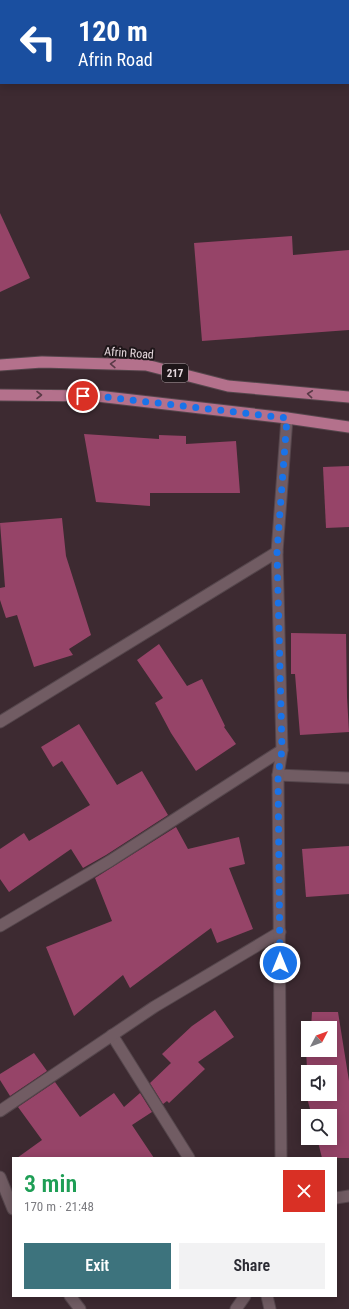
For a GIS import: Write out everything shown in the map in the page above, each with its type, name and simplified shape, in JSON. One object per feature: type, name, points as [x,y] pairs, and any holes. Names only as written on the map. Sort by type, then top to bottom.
[{"type":"main road","name":"Afrin Road","points":[[0,365],[42,362],[146,365],[228,386],[349,397]]},
{"type":"main road","points":[[0,395],[97,396],[287,418],[349,427]]},
{"type":"street","points":[[281,1157],[278,775],[282,750],[277,552],[287,418]]},
{"type":"street","points":[[0,722],[277,552]]},
{"type":"street","points":[[0,926],[110,860],[282,750]]},
{"type":"street","points":[[278,775],[349,778]]},
{"type":"street","points":[[0,1111],[154,1007],[280,932]]},
{"type":"street","points":[[112,1035],[187,1157]]},
{"type":"street","points":[[0,1177],[12,1207]]},
{"type":"street","points":[[337,1198],[349,1196]]},
{"type":"street","points":[[71,1297],[80,1309]]},
{"type":"street","points":[[236,1309],[244,1297]]},
{"type":"street","points":[[267,1297],[270,1309]]},
{"type":"building","points":[[0,213],[30,278],[0,292]]},
{"type":"building","points":[[292,236],[293,255],[349,250],[349,330],[202,341],[194,243]]},
{"type":"building","points":[[84,434],[159,439],[159,435],[186,436],[186,444],[236,441],[240,493],[150,493],[150,506],[96,502]]},
{"type":"building","points":[[349,466],[349,527],[326,528],[323,467]]},
{"type":"building","points":[[62,518],[66,556],[91,635],[69,649],[73,655],[34,667],[17,615],[6,618],[0,600],[0,588],[5,587],[0,523]]},
{"type":"building","points":[[291,633],[346,634],[349,732],[300,735],[295,674],[291,674]]},
{"type":"building","points":[[159,644],[187,686],[202,679],[225,726],[224,727],[236,744],[196,771],[171,733],[155,703],[163,698],[137,660]]},
{"type":"building","points":[[79,724],[117,785],[142,771],[168,815],[83,868],[71,849],[9,892],[0,879],[0,849],[24,833],[29,841],[90,805],[62,761],[53,767],[41,747]]},
{"type":"building","points":[[176,827],[188,849],[239,837],[245,864],[229,868],[253,929],[217,943],[211,928],[130,988],[123,975],[74,1016],[46,947],[112,921],[95,878]]},
{"type":"building","points":[[349,846],[349,894],[306,897],[302,849]]},
{"type":"building","points":[[215,1010],[234,1037],[198,1062],[205,1069],[169,1103],[167,1101],[163,1104],[150,1083],[171,1063],[162,1054],[192,1026]]},
{"type":"building","points":[[312,1012],[338,1012],[349,1081],[349,1158],[322,1157],[319,1145],[337,1145],[337,1109],[310,1109],[308,1101],[337,1101],[337,1065],[307,1065],[306,1057],[337,1057],[337,1021],[311,1021]]},
{"type":"building","points":[[34,1053],[47,1071],[10,1096],[0,1080],[0,1074]]},
{"type":"building","points":[[55,1082],[80,1117],[114,1093],[124,1107],[140,1093],[152,1112],[132,1125],[153,1157],[18,1157],[42,1140],[18,1107]]},
{"type":"route","points":[[83,396],[97,396],[287,418],[277,552],[282,750],[278,775],[280,963]]}]
